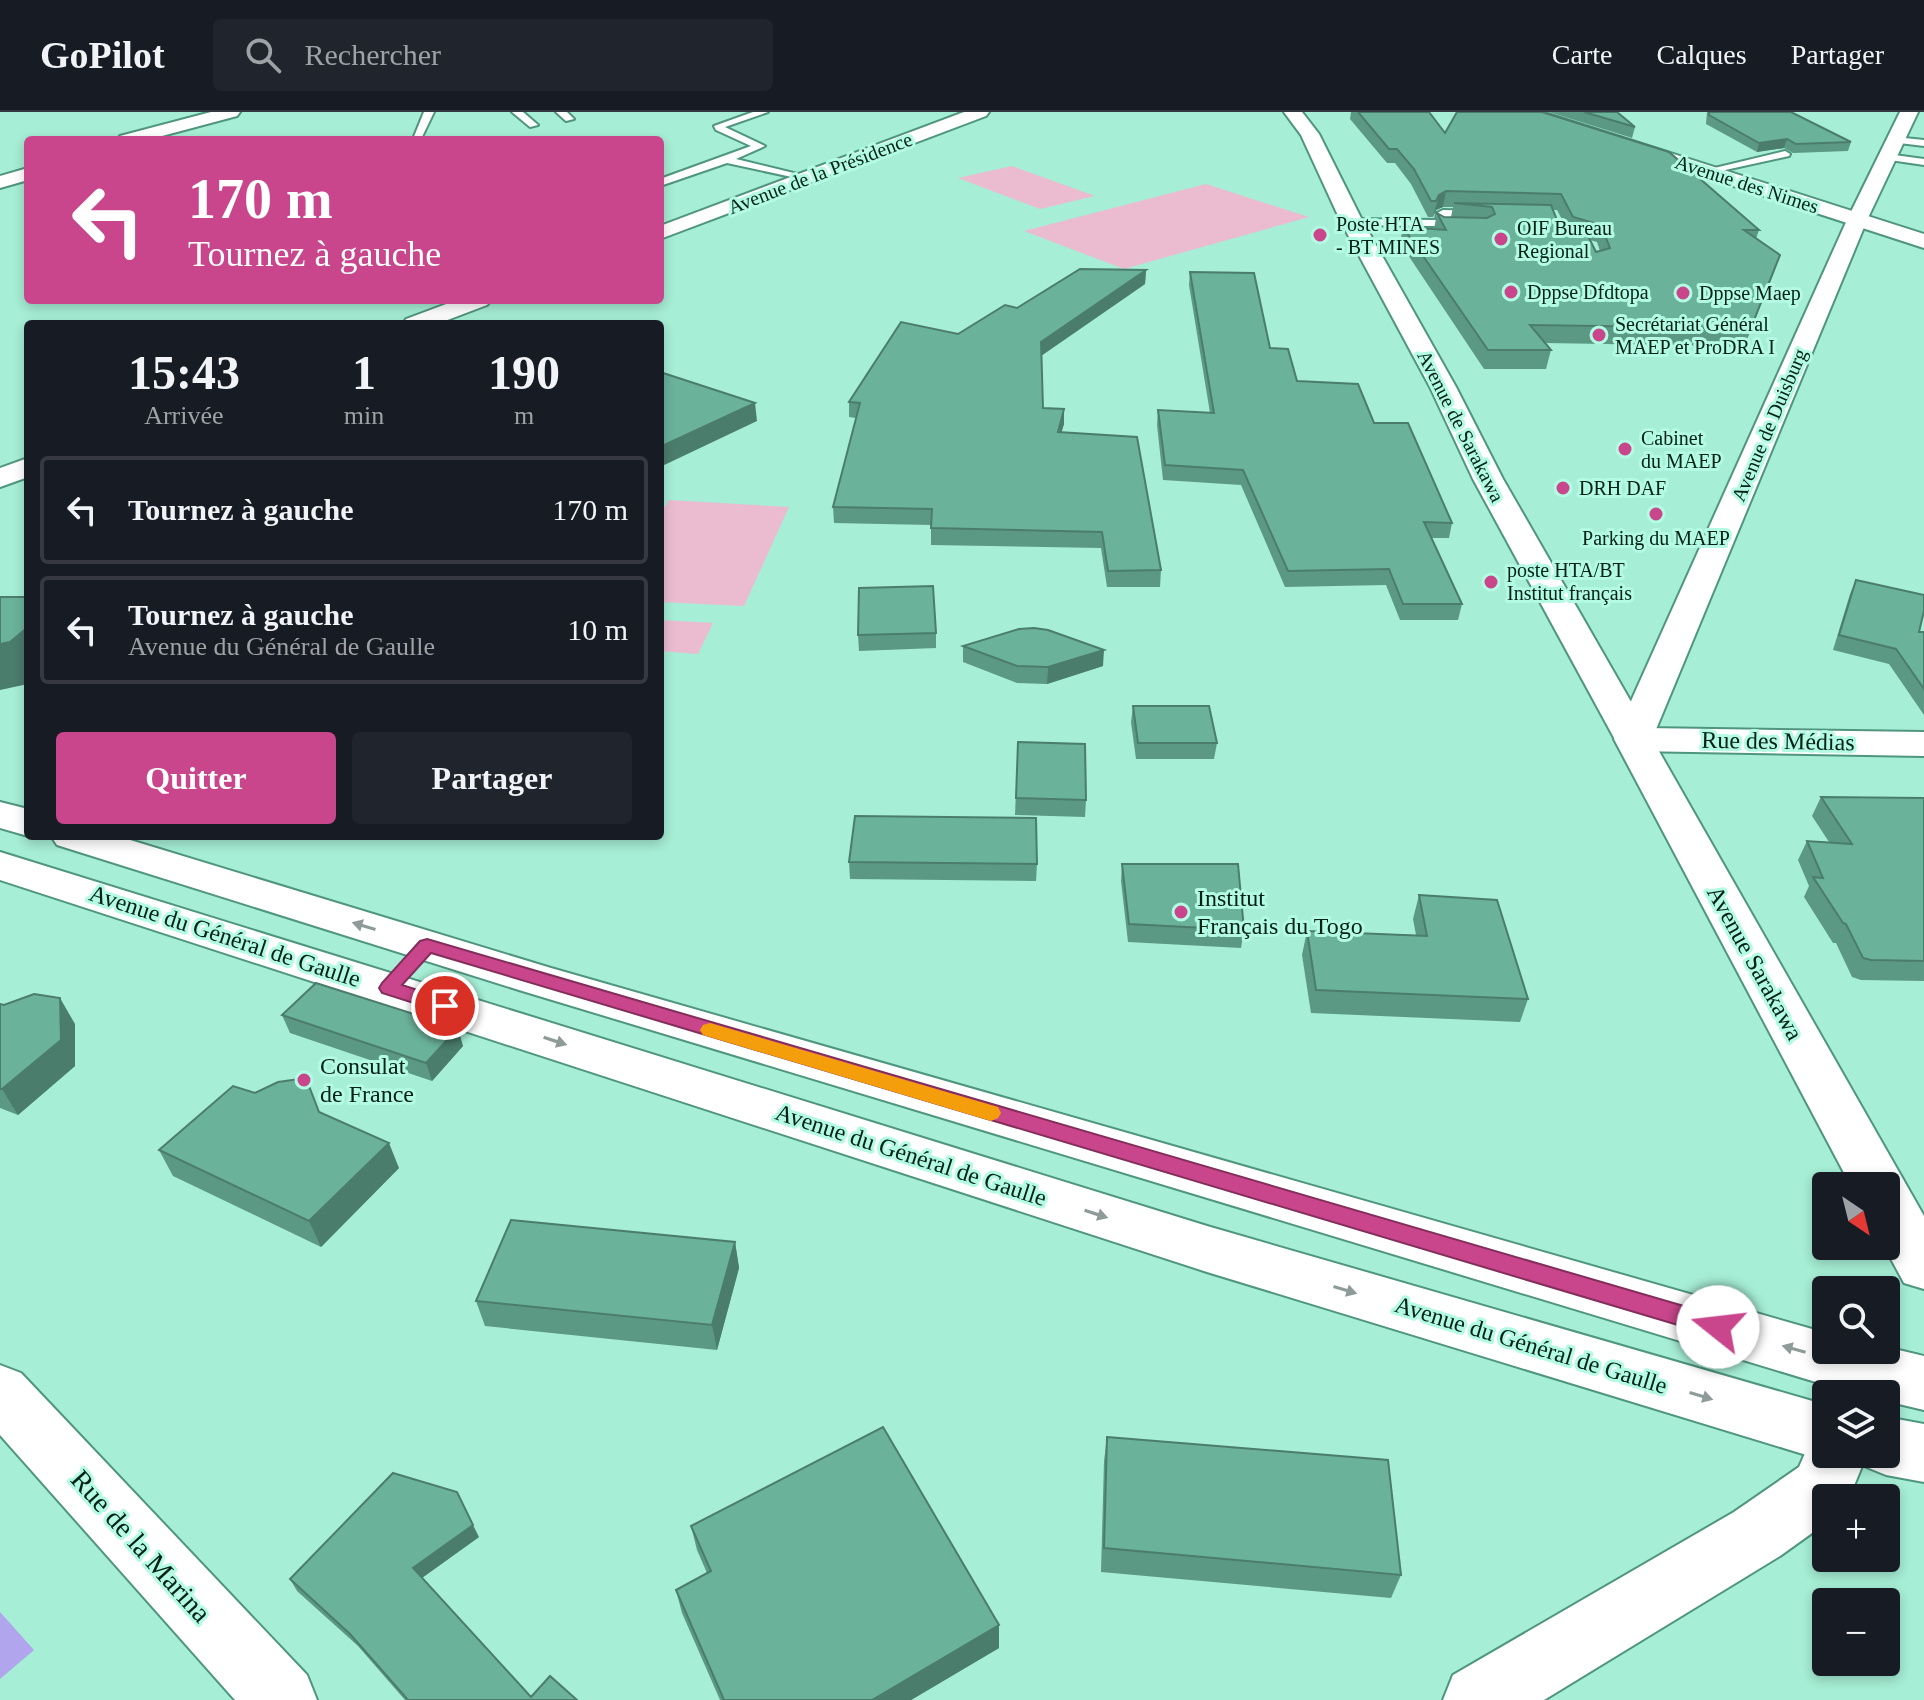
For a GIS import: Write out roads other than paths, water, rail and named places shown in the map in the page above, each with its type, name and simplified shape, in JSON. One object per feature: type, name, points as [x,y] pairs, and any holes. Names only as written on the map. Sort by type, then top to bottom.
[{"type":"main road","points":[[141,136],[231,112]]},
{"type":"main road","name":"Avenue de la Présidence","points":[[664,232],[980,112]]},
{"type":"main road","name":"Avenue de Sarakawa","points":[[1293,112],[1310,134],[1352,222],[1443,387],[1488,479],[1633,739]]},
{"type":"main road","name":"Avenue des Nimes","points":[[1524,112],[1924,241]]},
{"type":"main road","name":"Avenue de Duisburg","points":[[1633,739],[1857,220],[1909,112]]},
{"type":"main road","points":[[172,136],[256,113]]},
{"type":"main road","points":[[0,173],[24,167]]},
{"type":"main road","points":[[0,182],[24,175]]},
{"type":"main road","points":[[426,320],[468,304]]},
{"type":"main road","points":[[0,478],[24,469]]},
{"type":"main road","name":"Rue des Médias","points":[[1633,739],[1924,744]]},
{"type":"main road","name":"Avenue Sarakawa","points":[[1633,739],[1870,1172]]},
{"type":"main road","points":[[0,814],[24,822]]},
{"type":"main road","name":"Avenue du Général de Gaulle","points":[[85,840],[1840,1378],[1924,1383]]},
{"type":"main road","name":"Avenue du Général de Gaulle","points":[[0,866],[1207,1249],[1812,1429]]},
{"type":"main road","points":[[389,988],[427,945]]},
{"type":"main road","points":[[501,1024],[535,979]]},
{"type":"main road","points":[[1900,1224],[1924,1266]]},
{"type":"main road","name":"Rue de la Marina","points":[[0,1392],[282,1700]]},
{"type":"main road","points":[[1900,1449],[1924,1453]]},
{"type":"main road","points":[[1478,1700],[1757,1534],[1822,1488],[1830,1468]]},
{"type":"lane","points":[[417,136],[429,112]]},
{"type":"lane","points":[[517,112],[533,125]]},
{"type":"lane","points":[[664,182],[760,146],[719,126],[763,112]]},
{"type":"lane","points":[[1891,148],[1924,143]]},
{"type":"lane","points":[[1891,148],[1924,162]]},
{"type":"lane","points":[[1707,171],[1785,154]]},
{"type":"lane","points":[[726,160],[806,179]]},
{"type":"lane","points":[[1440,223],[1443,213],[1490,214]]},
{"type":"lane","points":[[1352,222],[1440,223]]},
{"type":"lane","points":[[1440,223],[1441,227],[1469,227]]},
{"type":"place","name":"Poste HTA - BT MINES","points":[[1320,235]]},
{"type":"place","name":"OIF Bureau Regional","points":[[1501,239]]},
{"type":"place","name":"Dppse Dfdtopa","points":[[1511,292]]},
{"type":"place","name":"Dppse Maep","points":[[1683,293]]},
{"type":"place","name":"Secrétariat Général MAEP et ProDRA I","points":[[1599,335]]},
{"type":"place","name":"Cabinet du MAEP","points":[[1625,449]]},
{"type":"place","name":"DRH DAF","points":[[1563,488]]},
{"type":"place","name":"Parking du MAEP","points":[[1656,514]]},
{"type":"place","name":"poste HTA/BT Institut français","points":[[1491,582]]},
{"type":"place","name":"Institut Français du Togo","points":[[1181,912]]},
{"type":"place","name":"Consulat de France","points":[[304,1080]]}]
